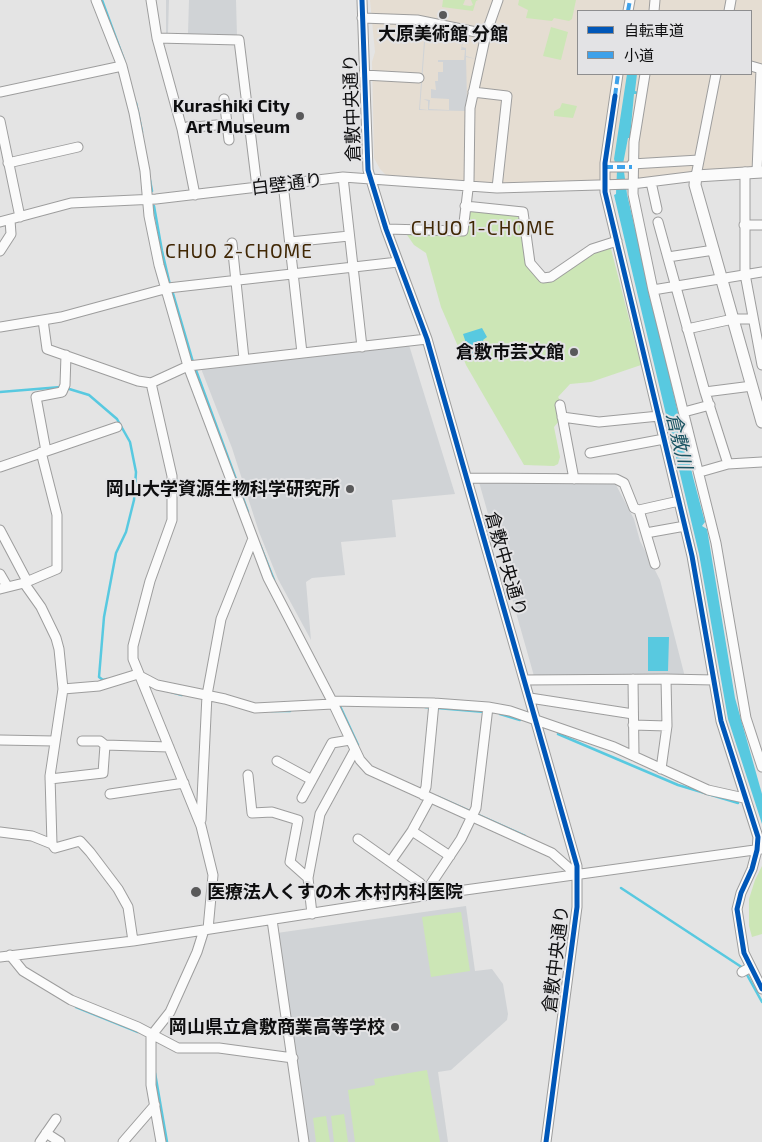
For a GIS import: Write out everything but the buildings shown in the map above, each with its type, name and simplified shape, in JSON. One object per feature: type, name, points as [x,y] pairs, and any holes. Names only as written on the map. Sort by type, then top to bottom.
[{"type":"main road","points":[[760,172],[696,176],[696,190],[762,422]]},
{"type":"street","points":[[96,0],[122,66],[137,127],[149,216],[191,365],[252,540],[268,578],[335,704],[362,763],[369,770],[425,794],[487,817],[520,833],[560,858],[578,876]]},
{"type":"street","points":[[151,0],[158,38],[182,129],[195,195]]},
{"type":"street","name":"倉敷中央通り","points":[[362,0],[365,150],[370,178],[386,229],[427,339],[575,857],[578,876],[577,907],[546,1142]]},
{"type":"street","points":[[386,229],[463,231],[468,186],[470,108],[486,34],[498,0]]},
{"type":"street","points":[[362,18],[417,20],[486,34]]},
{"type":"street","points":[[158,38],[240,40],[257,187]]},
{"type":"street","points":[[0,92],[122,66]]},
{"type":"street","points":[[752,66],[761,69],[760,172]]},
{"type":"street","points":[[364,75],[419,78]]},
{"type":"street","points":[[618,75],[605,167],[605,184],[685,526],[721,722],[760,849],[737,909],[746,970],[762,989]]},
{"type":"street","points":[[645,75],[626,166],[629,184],[700,472],[722,569],[746,718],[762,768]]},
{"type":"street","points":[[696,176],[716,75]]},
{"type":"street","points":[[473,92],[507,96],[497,188]]},
{"type":"street","points":[[224,98],[229,140]]},
{"type":"street","points":[[0,121],[20,217]]},
{"type":"street","points":[[182,129],[193,125],[196,127],[227,124]]},
{"type":"street","points":[[8,163],[78,147]]},
{"type":"street","points":[[605,167],[699,160]]},
{"type":"street","points":[[745,172],[745,274],[762,365]]},
{"type":"street","name":"白壁通り","points":[[0,222],[71,203],[195,195],[343,177],[497,188],[629,184],[696,176]]},
{"type":"street","points":[[343,177],[362,347]]},
{"type":"street","points":[[651,182],[657,209]]},
{"type":"street","points":[[283,184],[302,353]]},
{"type":"street","points":[[465,206],[523,212],[530,263],[543,278],[552,276],[592,249],[617,241]]},
{"type":"street","points":[[0,251],[11,234],[10,220]]},
{"type":"street","points":[[658,222],[705,392],[728,464]]},
{"type":"street","points":[[744,224],[762,225]]},
{"type":"street","points":[[290,242],[349,236]]},
{"type":"street","points":[[232,243],[244,359]]},
{"type":"street","points":[[668,257],[714,250]]},
{"type":"street","points":[[0,327],[43,320],[169,288],[398,262]]},
{"type":"street","points":[[654,290],[722,277],[762,272]]},
{"type":"street","points":[[687,329],[753,316],[762,310]]},
{"type":"street","points":[[43,320],[47,349],[138,381],[151,383],[191,365],[427,339]]},
{"type":"street","points":[[0,574],[3,587],[25,582],[58,569],[56,515],[36,398],[64,388],[66,355]]},
{"type":"street","points":[[151,383],[172,476],[172,520],[150,581],[133,646],[133,659],[201,826],[213,881],[206,930],[170,1012],[151,1036],[151,1077],[161,1142]]},
{"type":"street","points":[[705,392],[752,386]]},
{"type":"street","points":[[684,412],[710,405]]},
{"type":"street","points":[[560,406],[574,479]]},
{"type":"street","points":[[562,417],[599,422],[659,416]]},
{"type":"street","points":[[0,467],[117,428]]},
{"type":"street","points":[[590,453],[664,439]]},
{"type":"street","points":[[700,472],[728,464],[762,462]]},
{"type":"street","points":[[466,478],[616,479],[624,483],[634,508],[639,510],[679,500]]},
{"type":"street","points":[[639,510],[655,564]]},
{"type":"street","points":[[646,533],[685,526]]},
{"type":"street","points":[[0,530],[25,582],[41,607],[56,638],[63,689],[50,779],[52,844]]},
{"type":"street","points":[[201,826],[206,698],[221,619],[252,540]]},
{"type":"street","points":[[63,689],[100,686],[138,674],[157,685],[255,708],[335,704],[434,706],[487,710],[536,719],[634,756],[708,790],[744,798]]},
{"type":"street","points":[[633,679],[634,756]]},
{"type":"street","points":[[525,680],[714,680]]},
{"type":"street","points":[[661,769],[667,726],[666,680]]},
{"type":"street","points":[[530,698],[633,714]]},
{"type":"street","points":[[391,861],[412,831],[425,794],[434,706]]},
{"type":"street","points":[[429,896],[431,884],[450,856],[474,813],[487,710]]},
{"type":"street","points":[[633,725],[667,726]]},
{"type":"street","points":[[0,740],[54,741]]},
{"type":"street","points":[[302,798],[332,743],[350,740]]},
{"type":"street","points":[[82,741],[100,741],[105,745],[168,747]]},
{"type":"street","points":[[50,779],[103,773],[105,745]]},
{"type":"street","points":[[312,914],[308,878],[320,814],[355,750]]},
{"type":"street","points":[[277,761],[312,780]]},
{"type":"street","points":[[248,775],[252,813],[272,812],[298,820],[290,862],[308,878]]},
{"type":"street","points":[[110,794],[184,783]]},
{"type":"street","points":[[412,831],[450,856]]},
{"type":"street","points":[[0,832],[32,836],[52,844],[55,848],[80,841],[118,889],[128,907],[133,940]]},
{"type":"street","points":[[358,839],[420,883],[429,896]]},
{"type":"street","points":[[0,956],[206,930],[760,849]]},
{"type":"street","points":[[272,920],[304,1142]]},
{"type":"street","points":[[10,956],[23,971],[69,1004],[138,1027],[151,1036],[178,1048],[219,1048],[293,1058]]},
{"type":"street","points":[[123,1142],[155,1105]]},
{"type":"street","points":[[40,1142],[56,1119]]},
{"type":"street","points":[[46,1133],[60,1142]]},
{"type":"shaded area","points":[[166,0],[169,0],[168,33],[188,33],[189,0],[236,0],[237,36],[166,34]]},
{"type":"shaded area","points":[[370,0],[762,0],[762,168],[639,179],[509,185],[386,175],[374,158],[372,62],[375,52]]},
{"type":"shaded area","points":[[438,26],[465,32],[462,47],[466,48],[466,56],[476,59],[465,111],[419,110],[424,41],[436,41]],"holes":[[[439,28],[464,32],[461,50],[465,50],[464,60],[438,60],[438,62],[443,62],[443,72],[438,72],[438,81],[435,81],[436,90],[431,89],[431,98],[449,99],[449,110],[429,109],[430,100],[423,99],[428,101],[428,110],[420,109],[425,42],[436,43]],[[466,57],[476,59],[467,100]]]},
{"type":"shaded area","name":"岡山大学資源生物科学研究所","points":[[409,345],[455,494],[392,500],[396,537],[341,542],[345,575],[312,578],[306,582],[311,640],[278,579],[259,532],[232,448],[200,366]]},
{"type":"shaded area","points":[[479,482],[615,483],[634,519],[640,541],[660,580],[685,677],[534,676]]},
{"type":"shaded area","name":"岡山県立倉敷商業高等学校","points":[[466,906],[475,971],[492,969],[503,984],[508,1014],[507,1020],[451,1070],[438,1072],[448,1142],[307,1142],[277,933]]},
{"type":"green space","points":[[443,0],[465,0],[463,5],[470,6],[473,5],[471,0],[478,0],[473,11],[442,7]]},
{"type":"green space","points":[[519,0],[576,0],[572,19],[569,21],[554,18],[552,21],[526,18],[528,10],[518,5]]},
{"type":"green space","points":[[551,27],[568,32],[561,60],[543,56]]},
{"type":"green space","points":[[562,103],[577,106],[573,118],[554,116],[554,111],[560,108]]},
{"type":"green space","points":[[468,209],[521,214],[528,265],[542,280],[610,245],[641,365],[591,382],[570,384],[558,397],[563,405],[560,420],[554,427],[560,457],[558,464],[554,466],[524,465],[466,365],[441,307],[426,253],[414,245],[405,232],[459,234]]},
{"type":"green space","points":[[762,866],[762,934],[752,937],[749,926],[749,899]]},
{"type":"green space","points":[[461,912],[470,971],[431,977],[422,917]]},
{"type":"green space","points":[[427,1070],[440,1142],[355,1142],[348,1090],[375,1085],[374,1079]]},
{"type":"green space","points":[[344,1114],[348,1142],[334,1142],[331,1116]]},
{"type":"green space","points":[[326,1116],[330,1142],[316,1142],[313,1118]]},
{"type":"water","name":"倉敷川","points":[[627,75],[637,75],[635,91],[639,92],[639,94],[634,94],[630,138],[628,138],[623,164],[627,194],[705,522],[702,526],[707,529],[735,698],[762,794],[762,824],[728,719],[699,554],[614,195],[616,194],[617,170],[614,159]]},
{"type":"water","points":[[482,328],[487,337],[483,340],[484,344],[489,346],[490,351],[471,358],[463,334]]},
{"type":"water","points":[[648,637],[669,637],[668,671],[648,671]]},
{"type":"waterway","points":[[102,0],[124,60]]},
{"type":"waterway","points":[[136,103],[142,132]]},
{"type":"waterway","points":[[150,180],[152,191]]},
{"type":"waterway","points":[[154,206],[170,285]]},
{"type":"waterway","points":[[172,290],[193,362],[248,512]]},
{"type":"waterway","points":[[0,392],[61,387]]},
{"type":"waterway","points":[[66,388],[89,395],[117,419],[130,442],[136,472],[134,500],[126,532],[116,553],[104,617],[99,677],[103,680],[107,679]]},
{"type":"waterway","points":[[260,545],[274,580]]},
{"type":"waterway","points":[[147,685],[182,695]]},
{"type":"waterway","points":[[339,704],[358,745]]},
{"type":"waterway","points":[[425,707],[485,712]]},
{"type":"waterway","points":[[271,711],[290,711]]},
{"type":"waterway","points":[[500,714],[520,720]]},
{"type":"waterway","points":[[558,734],[678,785],[738,803]]},
{"type":"waterway","points":[[438,797],[525,836]]},
{"type":"waterway","points":[[621,888],[743,968]]},
{"type":"waterway","points":[[746,973],[762,1002]]},
{"type":"waterway","points":[[76,1007],[138,1032]]},
{"type":"waterway","points":[[155,1073],[167,1142]]},
{"type":"marked path","points":[[628,10],[630,0]]},
{"type":"marked path","points":[[615,96],[618,75]]},
{"type":"marked path","points":[[605,167],[632,167]]},
{"type":"cycle path","points":[[362,0],[368,170],[386,229],[427,339],[577,866],[577,907],[546,1142]]},
{"type":"cycle path","points":[[615,96],[605,163],[605,192],[692,556],[721,721],[758,837],[752,869],[741,893],[737,909],[744,953],[762,989]]},
{"type":"place","name":"大原美術館 分館","points":[[443,15]]},
{"type":"place","name":"Kurashiki City Art Museum","points":[[300,116]]},
{"type":"place","name":"倉敷市芸文館","points":[[574,352]]},
{"type":"place","name":"岡山大学資源生物科学研究所","points":[[350,489]]},
{"type":"place","name":"医療法人くすの木 木村内科医院","points":[[196,892]]},
{"type":"place","name":"岡山県立倉敷商業高等学校","points":[[395,1027]]},
{"type":"district","name":"CHUO 1-CHOME","points":[[483,229]]},
{"type":"district","name":"CHUO 2-CHOME","points":[[239,252]]}]
